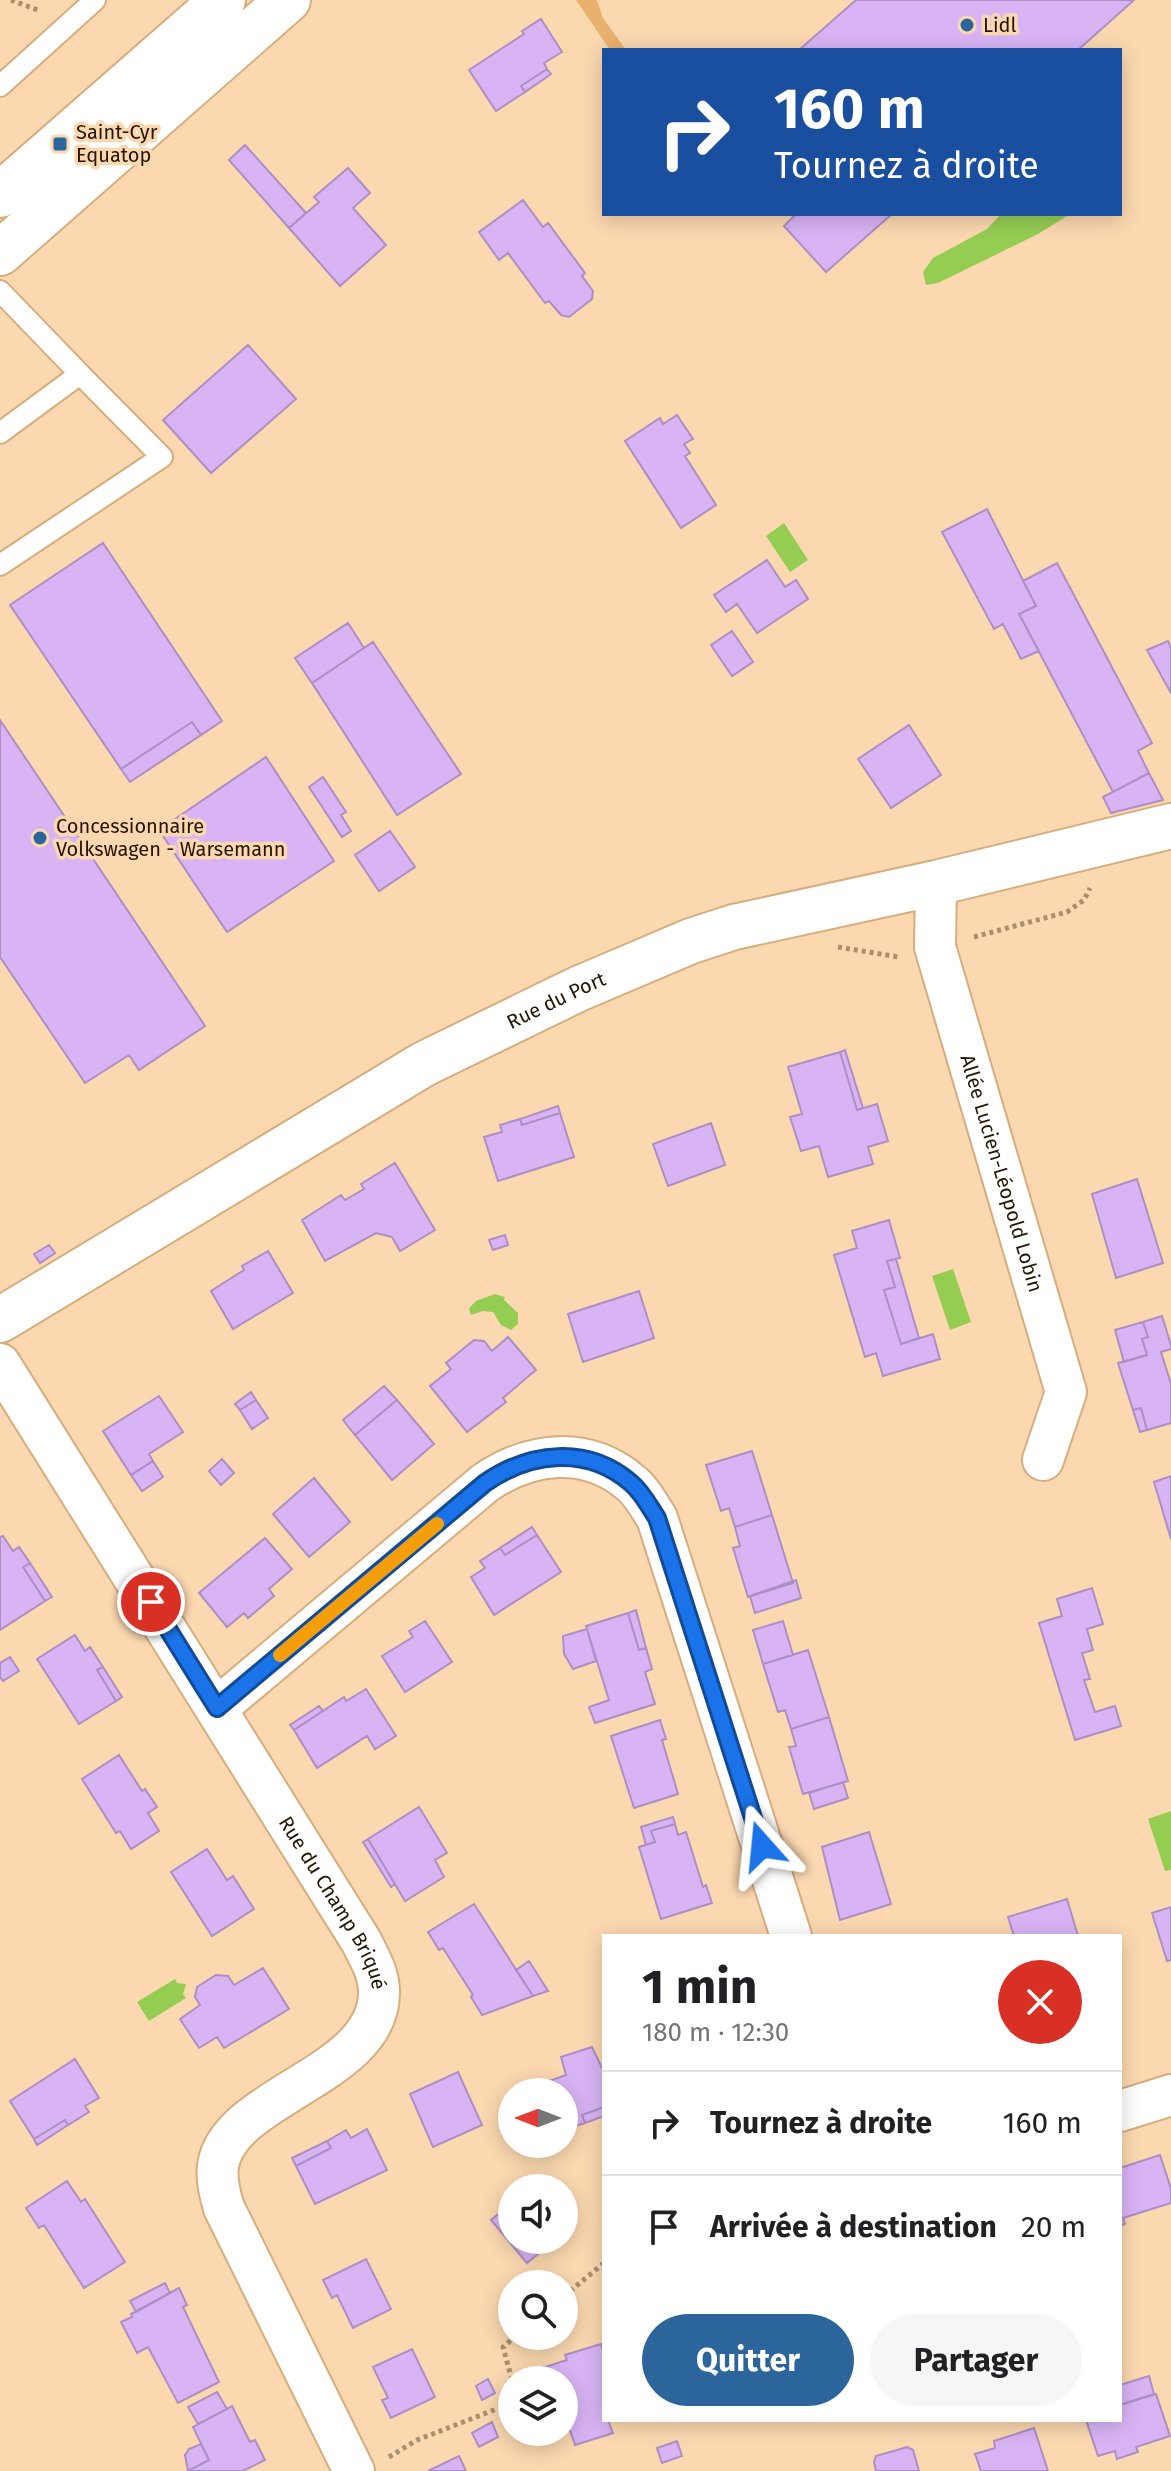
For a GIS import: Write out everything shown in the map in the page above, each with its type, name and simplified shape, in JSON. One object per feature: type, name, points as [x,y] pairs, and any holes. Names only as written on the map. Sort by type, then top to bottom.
[{"type":"street","points":[[0,195],[223,0]]},
{"type":"street","points":[[0,253],[288,0]]},
{"type":"street","name":"Rue du Port","points":[[0,1320],[424,1064],[578,989],[691,941],[734,927],[936,883],[1171,826]]},
{"type":"street","name":"Allée Lucien-Léopold Lobin","points":[[936,883],[935,947],[1066,1392],[1043,1460]]},
{"type":"street","name":"Rue du Champ Briqué","points":[[0,1364],[217,1708],[373,1965],[379,1995],[376,2011],[353,2048],[333,2065],[258,2112],[236,2131],[224,2148],[218,2165],[224,2208],[366,2467]]},
{"type":"street","points":[[217,1708],[485,1483],[507,1468],[549,1457],[590,1461],[631,1482],[657,1518],[790,1934]]},
{"type":"street","points":[[1122,2110],[1171,2095]]},
{"type":"lane","points":[[0,86],[95,0]]},
{"type":"lane","points":[[0,291],[162,457],[0,565]]},
{"type":"lane","points":[[0,433],[80,374]]},
{"type":"path","points":[[11,0],[45,13]]},
{"type":"path","points":[[578,2284],[602,2265]]},
{"type":"path","points":[[366,2467],[417,2440],[498,2408]]},
{"type":"shaded area","points":[[576,0],[597,0],[603,18],[625,48],[609,48]]},
{"type":"shaded area","points":[[999,216],[1067,216],[1038,234],[938,283],[926,285],[923,272],[933,258],[987,229]]},
{"type":"shaded area","points":[[784,523],[808,560],[790,572],[766,536]]},
{"type":"shaded area","points":[[953,1269],[971,1322],[950,1330],[932,1276]]},
{"type":"shaded area","points":[[495,1294],[505,1297],[504,1300],[518,1313],[518,1324],[511,1330],[501,1325],[493,1312],[471,1315],[469,1308],[476,1301]]},
{"type":"shaded area","points":[[1171,1811],[1171,1870],[1165,1871],[1148,1819]]},
{"type":"shaded area","points":[[175,1979],[177,1983],[186,1984],[183,1994],[186,1998],[149,2021],[137,2002]]},
{"type":"building","name":"Lidl","points":[[856,0],[1134,0],[1080,48],[801,48]]},
{"type":"building","points":[[541,19],[562,52],[544,63],[547,69],[521,86],[525,92],[496,111],[469,70],[524,34],[522,31]]},
{"type":"building","points":[[547,69],[551,74],[525,92],[521,86]]},
{"type":"building","points":[[245,145],[306,213],[289,228],[229,160]]},
{"type":"building","points":[[348,168],[370,193],[353,208],[386,245],[340,286],[289,228],[319,202],[314,197]]},
{"type":"building","points":[[523,200],[543,227],[548,223],[585,273],[582,276],[593,291],[592,299],[569,317],[561,315],[549,301],[545,303],[508,253],[499,260],[479,232]]},
{"type":"building","points":[[794,216],[890,216],[826,272],[784,226]]},
{"type":"building","points":[[248,345],[296,399],[211,473],[163,420]]},
{"type":"building","points":[[677,415],[693,439],[684,444],[690,453],[685,456],[716,505],[681,528],[625,441],[660,418],[663,424]]},
{"type":"building","points":[[987,509],[1036,606],[1019,614],[1039,651],[1021,659],[1003,624],[994,629],[942,532]]},
{"type":"building","points":[[103,543],[222,721],[201,735],[192,722],[121,769],[10,605]]},
{"type":"building","points":[[767,560],[785,587],[796,580],[808,599],[757,633],[737,604],[726,612],[714,595]]},
{"type":"building","points":[[1057,563],[1152,743],[1138,751],[1149,773],[1113,792],[1019,614],[1036,606],[1023,581]]},
{"type":"building","points":[[348,623],[364,648],[312,683],[295,658]]},
{"type":"building","points":[[732,631],[753,662],[732,676],[711,645]]},
{"type":"building","points":[[1168,641],[1171,648],[1171,693],[1147,650]]},
{"type":"building","points":[[373,642],[461,774],[397,815],[312,683]]},
{"type":"building","name":"Concessionnaire Volkswagen - Warsemann","points":[[0,720],[205,1026],[139,1070],[129,1055],[85,1083],[0,957]]},
{"type":"building","points":[[192,722],[201,735],[130,782],[121,769]]},
{"type":"building","points":[[909,725],[941,775],[891,808],[858,759]]},
{"type":"building","points":[[266,757],[334,861],[227,932],[159,830]]},
{"type":"building","points":[[1149,773],[1163,800],[1111,813],[1103,797]]},
{"type":"building","points":[[323,777],[346,812],[341,815],[351,831],[342,837],[309,787]]},
{"type":"building","points":[[390,831],[415,867],[379,891],[355,855]]},
{"type":"building","points":[[845,1050],[863,1108],[857,1110],[840,1052]]},
{"type":"building","points":[[840,1052],[857,1110],[877,1104],[888,1141],[868,1147],[873,1164],[828,1177],[819,1146],[801,1151],[790,1117],[802,1114],[788,1067]]},
{"type":"building","points":[[558,1106],[560,1113],[522,1125],[520,1119]]},
{"type":"building","points":[[560,1113],[574,1157],[498,1181],[484,1137],[502,1132],[500,1125],[520,1119],[522,1125]]},
{"type":"building","points":[[711,1123],[725,1165],[668,1186],[653,1144]]},
{"type":"building","points":[[395,1163],[435,1230],[400,1251],[392,1237],[376,1233],[325,1261],[302,1220],[341,1195],[345,1200],[364,1189],[361,1184]]},
{"type":"building","points":[[1137,1179],[1163,1263],[1116,1278],[1092,1194]]},
{"type":"building","points":[[889,1220],[900,1258],[887,1261],[895,1287],[884,1290],[901,1344],[933,1334],[940,1359],[883,1376],[876,1353],[865,1357],[834,1255],[857,1248],[852,1231]]},
{"type":"building","points":[[505,1235],[508,1245],[493,1250],[489,1240]]},
{"type":"building","points":[[49,1245],[55,1253],[40,1263],[34,1254]]},
{"type":"building","points":[[268,1251],[293,1293],[233,1329],[211,1291],[244,1270],[242,1266]]},
{"type":"building","points":[[896,1259],[919,1338],[901,1344],[884,1290],[895,1287],[887,1261]]},
{"type":"building","points":[[639,1291],[654,1338],[583,1362],[568,1314]]},
{"type":"building","points":[[1162,1316],[1171,1345],[1171,1349],[1161,1352],[1171,1384],[1171,1423],[1147,1430],[1141,1408],[1133,1410],[1118,1363],[1147,1355],[1142,1339],[1148,1337],[1143,1322]]},
{"type":"building","points":[[1143,1322],[1148,1337],[1142,1339],[1147,1355],[1124,1362],[1115,1330]]},
{"type":"building","points":[[508,1337],[536,1370],[503,1398],[506,1402],[467,1432],[430,1386],[451,1369],[446,1363],[474,1340],[484,1341],[492,1351]]},
{"type":"building","points":[[384,1386],[397,1400],[355,1435],[343,1420]]},
{"type":"building","points":[[251,1392],[256,1400],[240,1410],[235,1404]]},
{"type":"building","points":[[159,1396],[183,1432],[149,1454],[153,1461],[131,1475],[103,1431]]},
{"type":"building","points":[[256,1400],[268,1418],[252,1429],[240,1410]]},
{"type":"building","points":[[397,1400],[434,1444],[392,1480],[355,1435]]},
{"type":"building","points":[[1141,1408],[1147,1430],[1140,1432],[1133,1410]]},
{"type":"building","points":[[752,1451],[772,1515],[735,1527],[729,1508],[721,1511],[706,1465]]},
{"type":"building","points":[[222,1459],[234,1473],[221,1485],[209,1471]]},
{"type":"building","points":[[153,1461],[163,1477],[142,1491],[131,1475]]},
{"type":"building","points":[[1171,1476],[1171,1539],[1154,1482]]},
{"type":"building","points":[[314,1478],[350,1522],[309,1557],[273,1514]]},
{"type":"building","points":[[772,1515],[793,1583],[748,1597],[733,1548],[740,1546],[735,1527]]},
{"type":"building","points":[[532,1527],[537,1535],[505,1555],[500,1548]]},
{"type":"building","points":[[537,1535],[561,1572],[494,1615],[471,1577],[485,1568],[480,1561],[500,1548],[505,1555]]},
{"type":"building","points":[[3,1536],[13,1551],[19,1547],[30,1563],[23,1567],[45,1601],[0,1630],[0,1537]]},
{"type":"building","points":[[265,1538],[292,1569],[269,1589],[274,1596],[248,1618],[244,1613],[227,1627],[199,1593]]},
{"type":"building","points":[[30,1563],[52,1597],[45,1601],[23,1567]]},
{"type":"building","points":[[796,1580],[801,1598],[755,1613],[750,1596]]},
{"type":"building","points":[[1092,1588],[1103,1624],[1087,1629],[1093,1650],[1082,1653],[1090,1679],[1084,1680],[1095,1712],[1115,1706],[1121,1726],[1075,1740],[1039,1623],[1062,1616],[1057,1599]]},
{"type":"building","points":[[636,1610],[646,1648],[639,1650],[628,1613]]},
{"type":"building","points":[[628,1613],[639,1650],[646,1648],[652,1669],[645,1672],[655,1704],[595,1723],[589,1707],[609,1700],[586,1626]]},
{"type":"building","points":[[425,1621],[452,1662],[405,1692],[382,1656],[413,1637],[409,1631]]},
{"type":"building","points":[[783,1621],[793,1655],[763,1664],[753,1630]]},
{"type":"building","points":[[587,1629],[596,1661],[573,1669],[564,1654],[563,1636]]},
{"type":"building","points":[[75,1635],[85,1651],[90,1647],[103,1667],[97,1670],[116,1701],[79,1724],[37,1659]]},
{"type":"building","points":[[808,1650],[829,1717],[791,1729],[785,1710],[778,1712],[763,1664]]},
{"type":"building","points":[[10,1657],[19,1671],[3,1681],[0,1663]]},
{"type":"building","points":[[103,1667],[122,1697],[116,1701],[97,1670]]},
{"type":"building","points":[[366,1689],[396,1736],[375,1749],[367,1736],[317,1768],[294,1730],[344,1697],[346,1701]]},
{"type":"building","points":[[319,1706],[323,1711],[294,1730],[290,1725]]},
{"type":"building","points":[[829,1717],[848,1781],[803,1794],[789,1747],[796,1746],[791,1729]]},
{"type":"building","points":[[660,1720],[666,1739],[662,1740],[678,1794],[634,1808],[611,1736]]},
{"type":"building","points":[[119,1755],[142,1791],[145,1789],[157,1807],[148,1813],[159,1831],[131,1849],[120,1831],[116,1833],[82,1779]]},
{"type":"building","points":[[843,1782],[848,1798],[814,1809],[809,1793]]},
{"type":"building","points":[[419,1807],[447,1853],[435,1860],[444,1877],[405,1901],[368,1839]]},
{"type":"building","points":[[673,1817],[675,1824],[651,1831],[655,1842],[646,1845],[641,1827]]},
{"type":"building","points":[[675,1824],[678,1835],[686,1832],[703,1887],[706,1885],[712,1903],[661,1919],[639,1847],[655,1842],[651,1831]]},
{"type":"building","points":[[869,1832],[891,1904],[840,1920],[822,1847]]},
{"type":"building","points":[[368,1839],[395,1884],[391,1887],[363,1842]]},
{"type":"building","points":[[207,1849],[227,1880],[233,1876],[254,1909],[212,1936],[171,1872]]},
{"type":"building","points":[[1067,1899],[1077,1934],[1013,1934],[1008,1917]]},
{"type":"building","points":[[474,1904],[533,1996],[482,2015],[443,1948],[439,1950],[428,1932]]},
{"type":"building","points":[[1171,1907],[1171,1960],[1167,1961],[1152,1913]]},
{"type":"building","points":[[529,1961],[548,1991],[533,1996],[516,1970]]},
{"type":"building","points":[[263,1968],[289,2009],[224,2048],[217,2037],[199,2048],[180,2019],[200,2005],[195,1997],[197,1987],[216,1975],[228,1976],[234,1985]]},
{"type":"building","points":[[592,2047],[602,2068],[602,2108],[582,2115],[585,2123],[578,2125],[578,2078],[558,2078],[566,2075],[561,2057]]},
{"type":"building","points":[[75,2059],[99,2098],[85,2106],[89,2112],[68,2125],[65,2120],[34,2139],[10,2101]]},
{"type":"building","points":[[458,2072],[482,2125],[433,2147],[410,2094]]},
{"type":"building","points":[[602,2108],[602,2117],[585,2123],[582,2115]]},
{"type":"building","points":[[65,2120],[68,2125],[37,2145],[34,2139]]},
{"type":"building","points":[[367,2129],[387,2170],[315,2204],[296,2166],[331,2148],[327,2141],[346,2130],[351,2138]]},
{"type":"building","points":[[327,2141],[331,2148],[296,2166],[292,2158]]},
{"type":"building","points":[[1160,2155],[1171,2189],[1171,2203],[1123,2218],[1125,2224],[1122,2225],[1122,2167]]},
{"type":"building","points":[[67,2181],[81,2202],[85,2199],[125,2262],[84,2288],[44,2225],[39,2228],[26,2208]]},
{"type":"building","points":[[498,2214],[498,2228],[491,2220]]},
{"type":"building","points":[[519,2254],[538,2254],[527,2263]]},
{"type":"building","points":[[366,2259],[391,2309],[353,2328],[337,2295],[332,2298],[323,2280]]},
{"type":"building","points":[[165,2283],[170,2293],[136,2312],[130,2301]]},
{"type":"building","points":[[179,2288],[187,2305],[183,2307],[219,2382],[178,2403],[148,2347],[137,2353],[121,2322]]},
{"type":"building","points":[[601,2344],[602,2422],[609,2422],[613,2433],[578,2444],[578,2366],[548,2366],[567,2360],[565,2355]]},
{"type":"building","points":[[412,2349],[435,2397],[391,2418],[382,2400],[388,2398],[373,2367]]},
{"type":"building","points":[[1149,2376],[1154,2394],[1122,2404],[1122,2384]]},
{"type":"building","points":[[488,2379],[495,2393],[482,2400],[476,2386]]},
{"type":"building","points":[[217,2392],[227,2409],[198,2424],[188,2407]]},
{"type":"building","points":[[1156,2394],[1170,2436],[1136,2447],[1138,2452],[1117,2459],[1115,2451],[1098,2456],[1087,2422],[1122,2422],[1122,2404]]},
{"type":"building","points":[[232,2406],[250,2442],[255,2440],[265,2460],[243,2471],[188,2471],[209,2460],[193,2427]]},
{"type":"building","points":[[492,2422],[498,2437],[479,2447],[472,2433]]},
{"type":"building","points":[[1034,2428],[1048,2471],[981,2471],[975,2454],[995,2448],[994,2441]]},
{"type":"building","points":[[677,2441],[682,2456],[662,2463],[657,2448]]},
{"type":"building","points":[[201,2444],[209,2460],[188,2471],[185,2455],[189,2449]]},
{"type":"building","points":[[907,2447],[913,2450],[919,2471],[876,2471],[876,2456]]},
{"type":"building","points":[[459,2456],[466,2471],[428,2471]]},
{"type":"slow traffic","points":[[280,1655],[437,1524]]},
{"type":"place","name":"Lidl","points":[[967,25]]},
{"type":"place","name":"Saint-Cyr Equatop","points":[[60,144]]},
{"type":"place","name":"Concessionnaire Volkswagen - Warsemann","points":[[40,838]]},
{"type":"route","points":[[151,1602],[217,1708],[485,1483],[507,1468],[549,1457],[590,1461],[631,1482],[657,1518],[762,1846]]}]
